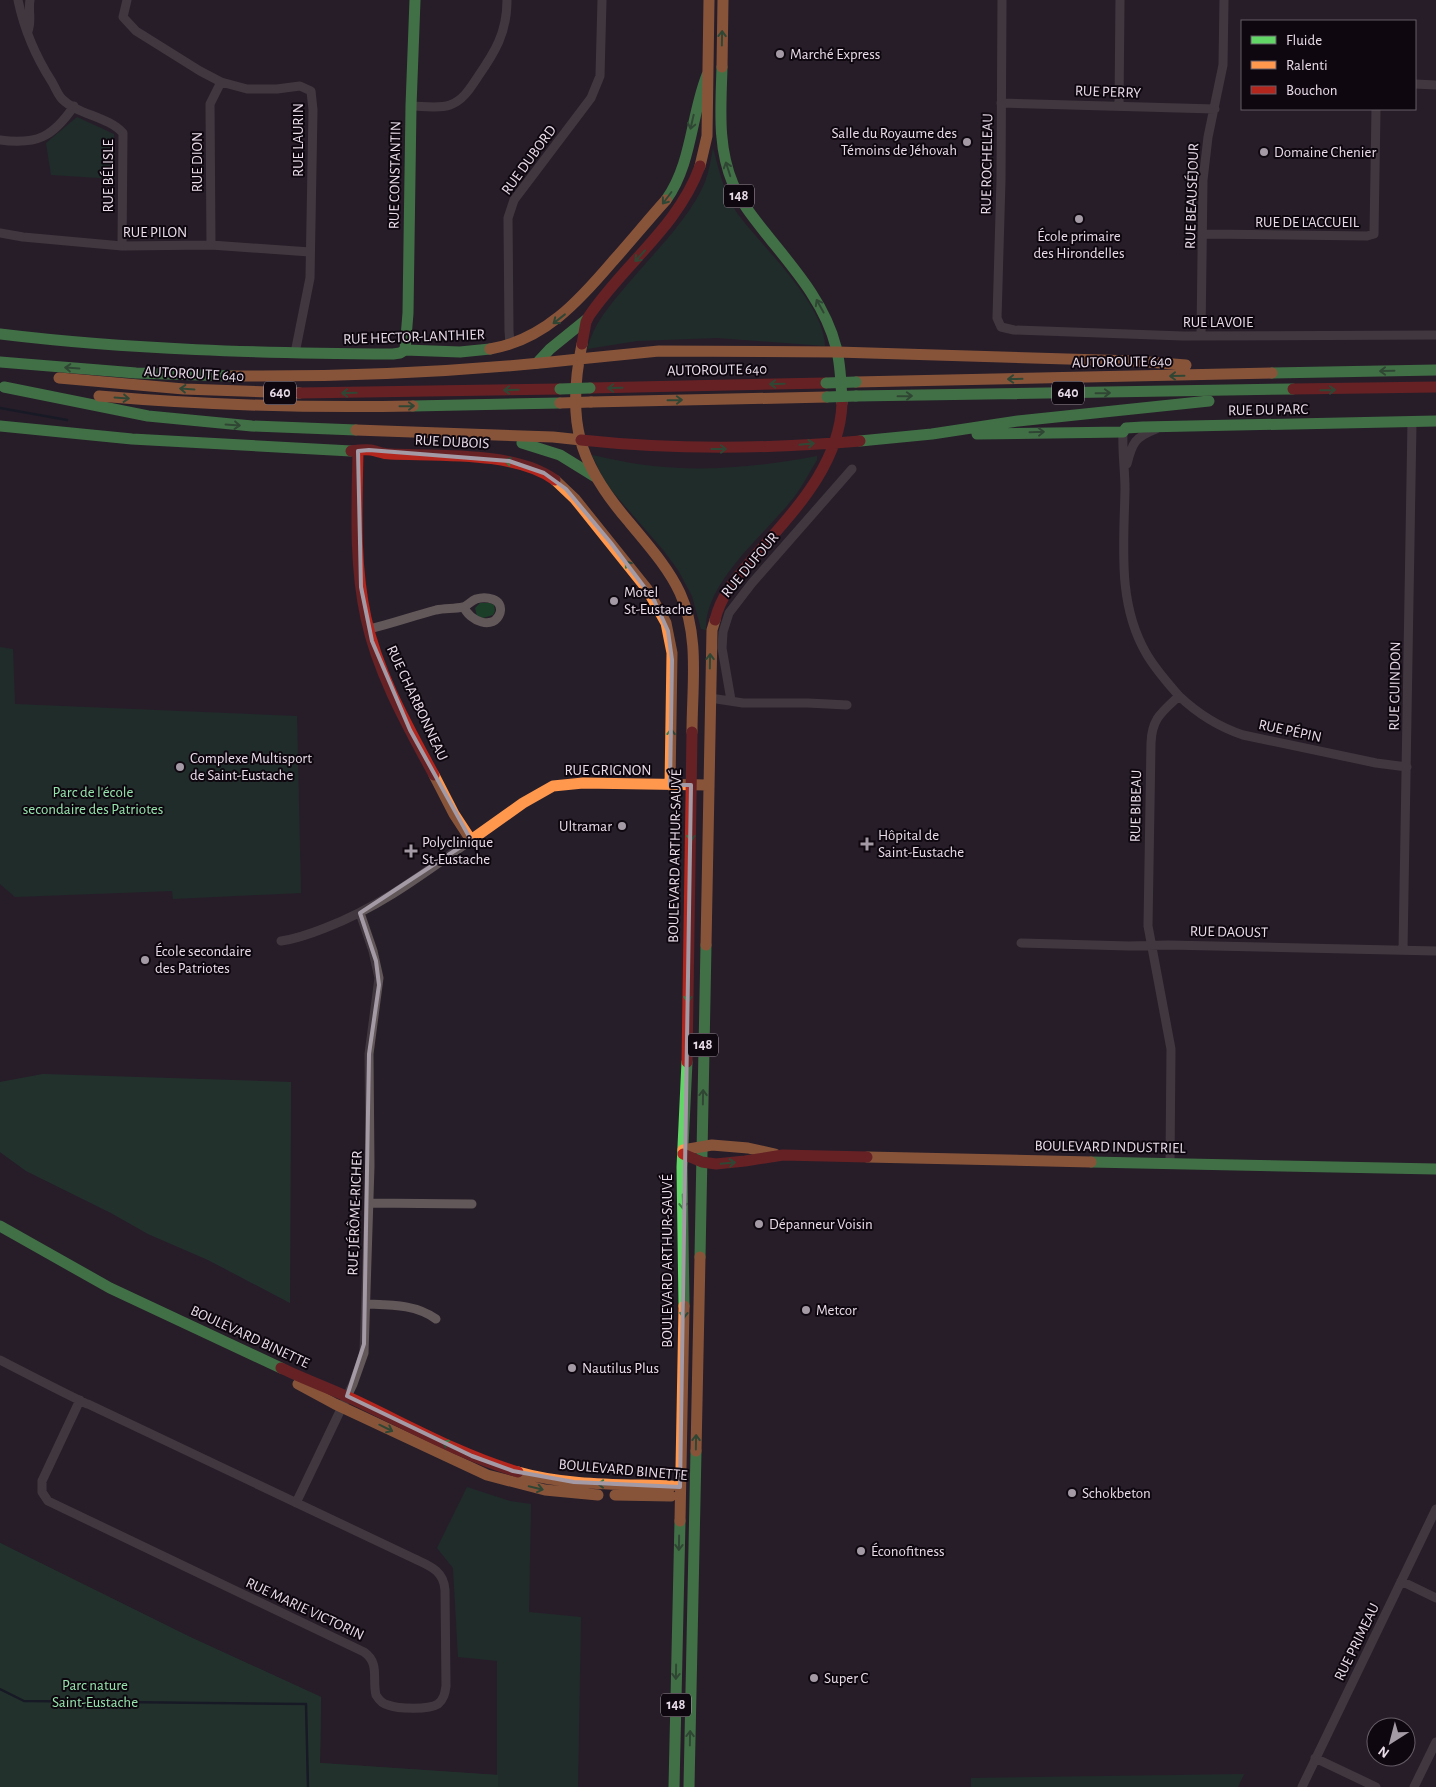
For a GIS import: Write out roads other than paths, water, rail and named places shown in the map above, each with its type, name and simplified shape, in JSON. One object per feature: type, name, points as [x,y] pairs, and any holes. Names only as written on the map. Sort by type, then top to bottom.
[{"type":"main road","name":"RUE CONSTANTIN","points":[[405,350],[408,312],[411,106],[415,0]]},
{"type":"main road","name":"BOULEVARD ARTHUR-SAUVÉ","points":[[674,1787],[676,1491],[684,1312],[683,1152],[686,1088],[693,634],[689,616],[680,592],[665,566],[606,494],[594,476],[585,456],[574,399],[587,319],[675,214],[696,179],[706,145],[709,0]]},
{"type":"main road","name":"BOULEVARD ARTHUR-SAUVÉ","points":[[689,1787],[712,630],[721,600],[734,580],[811,489],[825,466],[834,444],[842,406],[841,377],[835,340],[819,304],[751,216],[738,195],[729,172],[721,135],[723,0]]},
{"type":"main road","name":"RUE HECTOR-LANTHIER","points":[[0,334],[114,347],[195,352],[393,354],[405,350],[486,350],[510,344],[546,328],[569,311],[667,198],[675,186],[680,171],[699,91],[707,75]]},
{"type":"main road","points":[[537,363],[550,349],[587,319]]},
{"type":"main road","points":[[0,362],[147,374],[246,377],[379,375],[470,370],[659,351],[837,352],[1135,361],[1278,373]]},
{"type":"main road","name":"AUTOROUTE 640","points":[[0,370],[90,382],[251,393],[355,393],[1436,370]]},
{"type":"main road","points":[[2,386],[148,416],[191,421],[252,426],[553,437],[625,445],[718,450],[834,444],[932,434],[1018,421],[1179,405],[1279,391]]},
{"type":"main road","name":"AUTOROUTE 640","points":[[2,386],[132,399],[263,406],[355,407],[856,396],[1279,391],[1436,387]]},
{"type":"main road","name":"RUE DU PARC","points":[[932,434],[1123,432],[1128,428],[1436,421]]},
{"type":"main road","name":"RUE DUBOIS","points":[[0,426],[132,439],[486,458],[514,462],[544,473],[570,493],[607,538],[647,589],[666,623],[672,653],[670,785]]},
{"type":"main road","points":[[500,436],[553,452],[594,476]]},
{"type":"main road","name":"RUE CHARBONNEAU","points":[[358,451],[360,560],[363,603],[369,629],[383,672],[405,720],[460,822],[472,840]]},
{"type":"main road","name":"RUE GRIGNON","points":[[472,840],[523,803],[553,786],[583,783],[708,785]]},
{"type":"main road","name":"BOULEVARD INDUSTRIEL","points":[[683,1152],[712,1144],[748,1148],[782,1155]]},
{"type":"main road","name":"BOULEVARD INDUSTRIEL","points":[[683,1152],[702,1161],[717,1164],[782,1155],[1436,1169]]},
{"type":"main road","name":"BOULEVARD BINETTE","points":[[0,1226],[41,1252],[104,1284],[301,1378],[348,1396],[472,1456],[503,1468],[541,1477],[574,1482],[676,1491]]},
{"type":"main road","name":"BOULEVARD BINETTE","points":[[0,1233],[87,1283],[294,1382],[342,1408],[487,1475],[545,1490],[598,1496]]},
{"type":"main road","name":"BOULEVARD BINETTE","points":[[615,1496],[676,1491]]},
{"type":"street","name":"RUE BÉLISLE","points":[[18,0],[37,59],[62,99],[117,127],[123,133],[122,246]]},
{"type":"street","name":"RUE BÉLISLE","points":[[27,31],[30,26],[30,0]]},
{"type":"street","name":"RUE LAURIN","points":[[127,0],[123,17],[136,31],[221,82],[247,89],[277,90],[300,86],[310,91],[313,110],[310,278],[295,353]]},
{"type":"street","points":[[411,106],[448,106],[462,99],[494,53],[503,33],[507,15],[507,0]]},
{"type":"street","name":"RUE DUBORD","points":[[510,344],[508,218],[514,200],[592,98],[600,76],[602,0]]},
{"type":"street","name":"RUE ROCHELEAU","points":[[1001,327],[997,318],[1002,0]]},
{"type":"street","points":[[1119,106],[1120,0]]},
{"type":"street","name":"RUE BEAUSÉJOUR","points":[[1201,336],[1204,234],[1203,180],[1208,137],[1224,65],[1224,0]]},
{"type":"street","name":"RUE DION","points":[[210,246],[210,104],[221,82]]},
{"type":"street","points":[[1416,84],[1436,85]]},
{"type":"street","name":"RUE PERRY","points":[[1001,103],[1215,109]]},
{"type":"street","points":[[0,140],[36,140],[48,134],[68,115],[74,106]]},
{"type":"street","name":"RUE DE L'ACCUEIL","points":[[1204,234],[1367,236],[1374,234],[1376,110]]},
{"type":"street","name":"RUE PILON","points":[[0,233],[122,246],[210,246],[310,252]]},
{"type":"street","name":"RUE LAVOIE","points":[[1001,327],[1014,330],[1201,336],[1436,335]]},
{"type":"street","name":"RUE GUINDON","points":[[1403,950],[1412,422]]},
{"type":"street","points":[[1125,472],[1135,441],[1143,434],[1160,427]]},
{"type":"street","points":[[1123,432],[1125,472],[1123,571],[1127,600],[1134,625],[1146,653],[1178,696]]},
{"type":"street","name":"RUE DUFOUR","points":[[731,700],[722,648],[723,632],[729,614],[752,583],[852,469]]},
{"type":"street","points":[[369,629],[433,611],[452,607],[464,607]]},
{"type":"street","name":"RUE PÉPIN","points":[[1178,696],[1211,721],[1243,735],[1380,764],[1407,767]]},
{"type":"street","name":"RUE BIBEAU","points":[[1170,1163],[1171,1049],[1148,926],[1151,734],[1157,718],[1178,696]]},
{"type":"street","points":[[710,698],[743,703],[846,705]]},
{"type":"street","name":"RUE GRIGNON","points":[[281,941],[306,936],[360,913],[396,893],[472,840]]},
{"type":"street","name":"RUE JÉRÔME-RICHER","points":[[296,1503],[348,1396],[364,1353],[369,1203],[369,1054],[379,978],[373,951],[360,913]]},
{"type":"street","name":"RUE DAOUST","points":[[1021,943],[1436,951]]},
{"type":"street","points":[[369,1203],[472,1204]]},
{"type":"street","points":[[366,1304],[411,1307],[425,1312],[436,1319]]},
{"type":"street","points":[[0,1360],[80,1400]]},
{"type":"street","name":"RUE MARIE VICTORIN","points":[[80,1400],[296,1503],[423,1563],[440,1574],[444,1581],[445,1590],[446,1686],[445,1694],[439,1703],[425,1708],[394,1707],[385,1704],[376,1695],[374,1667],[371,1658],[366,1653],[48,1501],[42,1492],[42,1481],[80,1400]]},
{"type":"street","name":"BOULEVARD BINETTE","points":[[676,1491],[695,1491]]},
{"type":"street","name":"BOULEVARD BINETTE","points":[[598,1496],[615,1496]]},
{"type":"street","name":"RUE PRIMEAU","points":[[1302,1787],[1436,1509]]},
{"type":"street","points":[[1401,1581],[1436,1598]]},
{"type":"street","points":[[1414,1787],[1436,1742]]},
{"type":"street","points":[[1315,1758],[1376,1787]]},
{"type":"waterway","points":[[0,408],[67,420]]},
{"type":"waterway","points":[[0,1689],[24,1701],[306,1704],[308,1787]]},
{"type":"place","name":"Marché Express","points":[[780,54]]},
{"type":"place","name":"Salle du Royaume des Témoins de Jéhovah","points":[[967,142]]},
{"type":"place","name":"Domaine Chenier","points":[[1264,152]]},
{"type":"place","name":"École primaire des Hirondelles","points":[[1079,219]]},
{"type":"place","name":"Motel St-Eustache","points":[[614,601]]},
{"type":"place","name":"Complexe Multisport de Saint-Eustache","points":[[180,767]]},
{"type":"place","name":"Ultramar","points":[[622,826]]},
{"type":"place","name":"Hôpital de Saint-Eustache","points":[[867,844]]},
{"type":"place","name":"Polyclinique St-Eustache","points":[[411,851]]},
{"type":"place","name":"École secondaire des Patriotes","points":[[145,960]]},
{"type":"place","name":"Dépanneur Voisin","points":[[759,1224]]},
{"type":"place","name":"Metcor","points":[[806,1310]]},
{"type":"place","name":"Nautilus Plus","points":[[572,1368]]},
{"type":"place","name":"Schokbeton","points":[[1072,1493]]},
{"type":"place","name":"Éconofitness","points":[[861,1551]]},
{"type":"place","name":"Super C","points":[[814,1678]]},
{"type":"park label","name":"Parc de l'école secondaire des Patriotes","points":[[93,800]]},
{"type":"park label","name":"Parc nature Saint-Eustache","points":[[95,1694]]}]
